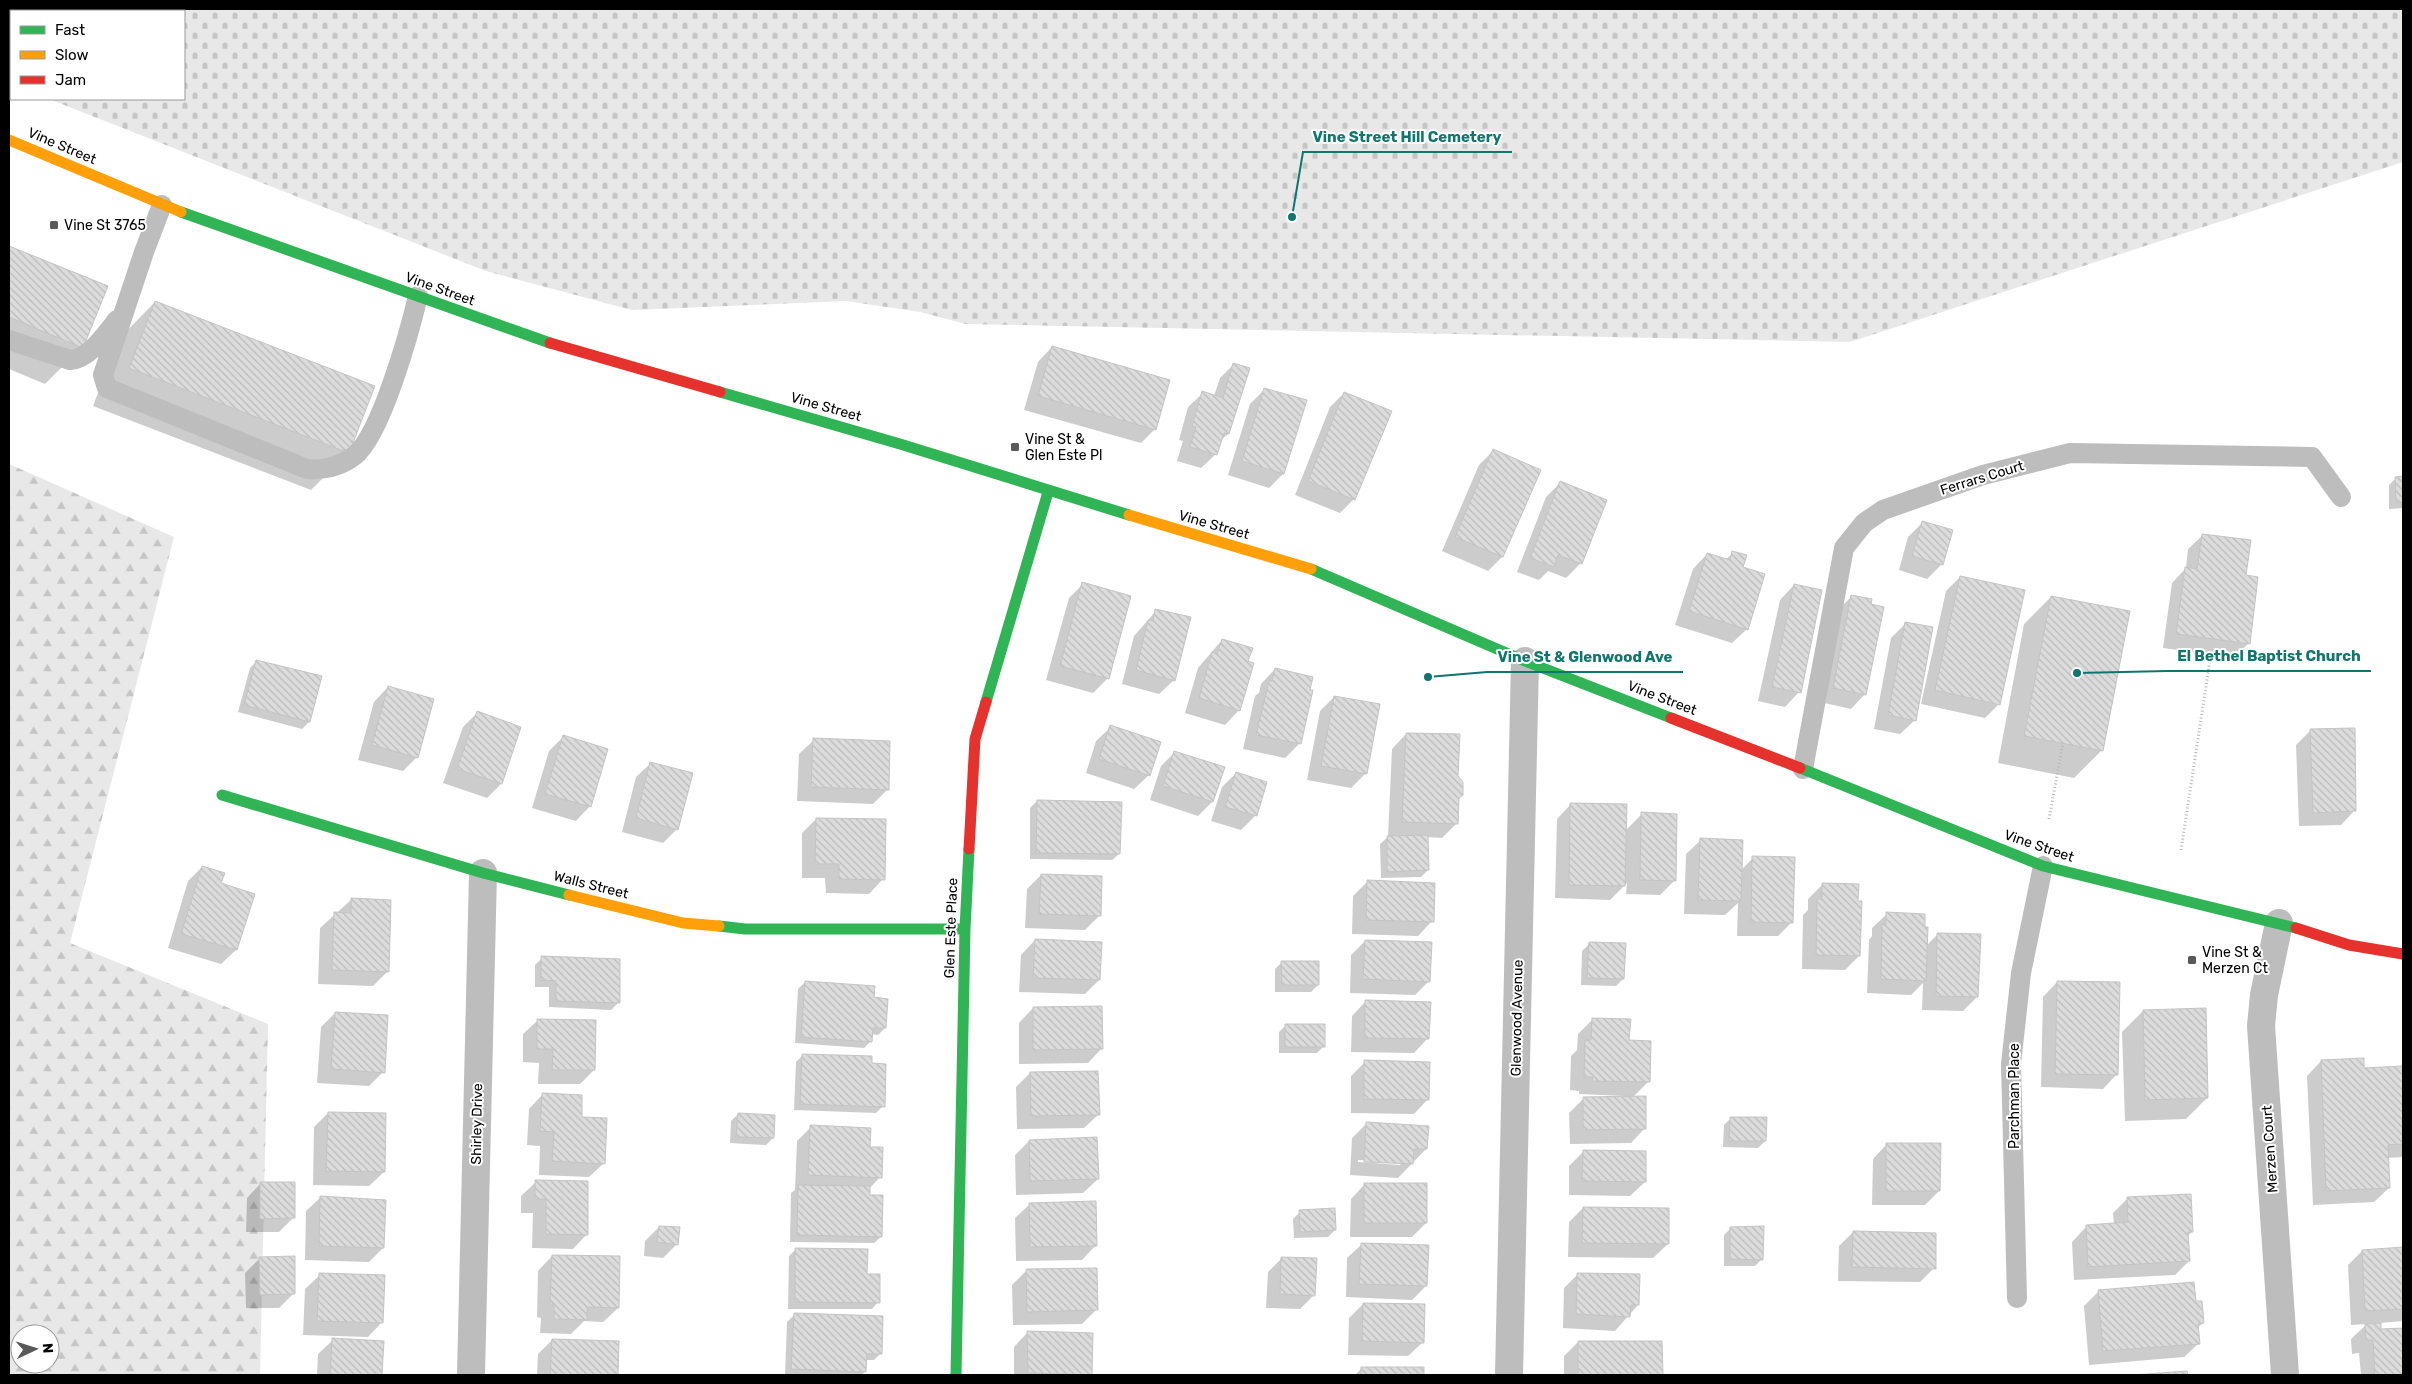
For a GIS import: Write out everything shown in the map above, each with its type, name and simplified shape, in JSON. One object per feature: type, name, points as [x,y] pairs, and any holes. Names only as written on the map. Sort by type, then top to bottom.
[{"type":"main road","name":"Vine Street","points":[[9,140],[162,206],[418,296],[527,337],[900,444],[1048,492],[1309,568],[1525,661],[1803,769],[2043,866],[2279,923],[2349,945],[2403,954]]},
{"type":"main road","name":"Glen Este Place","points":[[956,1375],[965,930],[975,739],[1048,492]]},
{"type":"main road","name":"Walls Street","points":[[222,795],[483,873],[683,923],[745,929],[965,930]]},
{"type":"street","name":"Glenwood Avenue","points":[[1509,1375],[1525,661]]},
{"type":"street","name":"Shirley Drive","points":[[471,1375],[483,873]]},
{"type":"street","name":"Merzen Court","points":[[2279,923],[2264,995],[2261,1026],[2285,1375]]},
{"type":"lane","points":[[162,206],[103,375],[107,388],[306,469],[323,470],[355,456],[372,431],[404,354],[418,296]]},
{"type":"lane","points":[[9,340],[70,360],[78,360],[106,334],[124,311]]},
{"type":"lane","name":"Ferrars Court","points":[[1803,769],[1844,548],[1864,523],[1883,510],[1983,475],[2070,453],[2312,457],[2341,497]]},
{"type":"lane","name":"Parchman Place","points":[[2016,1298],[2011,1064],[2021,973],[2043,866]]},
{"type":"path","points":[[2181,850],[2210,660]]},
{"type":"path","points":[[2049,819],[2063,743]]},
{"type":"green space","points":[[9,9],[2403,9],[2403,162],[1850,342],[966,324],[920,312],[846,301],[632,310],[486,271],[52,100],[185,100],[185,10],[10,10],[9,84]]},
{"type":"green space","points":[[9,464],[174,537],[70,943],[268,1024],[260,1375],[9,1375]]},
{"type":"building","points":[[9,246],[108,286],[83,348],[9,317]]},
{"type":"building","points":[[155,301],[375,386],[349,453],[129,368]]},
{"type":"building","points":[[1052,346],[1170,380],[1156,430],[1038,396]]},
{"type":"building","points":[[1233,363],[1250,368],[1229,434],[1224,433],[1217,455],[1190,447],[1196,427],[1192,426],[1202,391],[1223,398]]},
{"type":"building","points":[[1264,388],[1307,400],[1284,474],[1242,461]]},
{"type":"building","points":[[1344,392],[1392,411],[1355,500],[1308,481]]},
{"type":"building","points":[[1493,449],[1541,470],[1503,557],[1455,537]]},
{"type":"building","points":[[2403,476],[2403,502],[2396,502],[2395,477]]},
{"type":"building","points":[[1560,481],[1607,500],[1582,564],[1558,555],[1554,567],[1530,558]]},
{"type":"building","points":[[1922,521],[1953,530],[1943,565],[1912,556]]},
{"type":"building","points":[[2202,534],[2251,540],[2246,575],[2258,577],[2250,644],[2176,634],[2185,567],[2197,569]]},
{"type":"building","points":[[1732,551],[1747,555],[1743,567],[1765,574],[1748,630],[1689,611],[1707,553],[1730,560]]},
{"type":"building","points":[[1960,576],[2025,590],[2000,705],[1935,690]]},
{"type":"building","points":[[1082,582],[1131,596],[1109,679],[1060,666]]},
{"type":"building","points":[[1794,584],[1822,590],[1801,693],[1772,687]]},
{"type":"building","points":[[1851,595],[1872,599],[1871,604],[1884,607],[1866,695],[1833,688]]},
{"type":"building","points":[[2051,596],[2130,611],[2103,751],[2024,736]]},
{"type":"building","points":[[1155,609],[1191,617],[1175,681],[1136,670],[1148,620],[1153,621]]},
{"type":"building","points":[[1905,622],[1933,627],[1916,721],[1888,715]]},
{"type":"building","points":[[1222,639],[1253,648],[1248,661],[1254,663],[1240,711],[1199,698],[1212,652],[1217,654]]},
{"type":"building","points":[[256,660],[322,676],[310,722],[244,705]]},
{"type":"building","points":[[1275,668],[1313,677],[1310,690],[1313,690],[1301,744],[1256,735],[1269,681],[1272,681]]},
{"type":"building","points":[[388,686],[434,699],[418,758],[372,745]]},
{"type":"building","points":[[1334,696],[1380,704],[1367,774],[1321,766]]},
{"type":"building","points":[[477,711],[521,727],[502,784],[457,769]]},
{"type":"building","points":[[1110,725],[1161,742],[1150,776],[1099,759]]},
{"type":"building","points":[[2355,728],[2356,811],[2313,813],[2310,729]]},
{"type":"building","points":[[1406,733],[1460,734],[1458,776],[1463,782],[1463,795],[1459,798],[1458,824],[1402,822]]},
{"type":"building","points":[[563,735],[608,749],[591,807],[545,794]]},
{"type":"building","points":[[813,738],[890,741],[889,790],[811,787]]},
{"type":"building","points":[[1174,751],[1225,767],[1213,802],[1163,786]]},
{"type":"building","points":[[650,762],[693,773],[678,830],[636,818]]},
{"type":"building","points":[[1236,772],[1267,782],[1257,816],[1225,807]]},
{"type":"building","points":[[1037,800],[1122,802],[1120,854],[1036,853]]},
{"type":"building","points":[[1570,803],[1627,804],[1625,886],[1569,885]]},
{"type":"building","points":[[1641,812],[1677,814],[1676,881],[1640,880]]},
{"type":"building","points":[[816,818],[886,819],[885,880],[839,879],[839,864],[815,864]]},
{"type":"building","points":[[1428,835],[1429,870],[1387,872],[1387,836]]},
{"type":"building","points":[[1700,838],[1743,840],[1741,901],[1698,900]]},
{"type":"building","points":[[1752,856],[1795,857],[1793,923],[1751,922]]},
{"type":"building","points":[[202,866],[225,873],[221,883],[255,894],[237,950],[181,934]]},
{"type":"building","points":[[1041,874],[1102,876],[1101,916],[1039,914]]},
{"type":"building","points":[[1367,880],[1435,883],[1434,922],[1366,920]]},
{"type":"building","points":[[1822,883],[1859,884],[1858,901],[1862,901],[1860,956],[1816,955],[1817,899],[1822,899]]},
{"type":"building","points":[[351,898],[391,900],[389,972],[332,970],[334,912],[351,913]]},
{"type":"building","points":[[1886,912],[1925,914],[1925,927],[1928,927],[1926,981],[1881,979],[1882,924],[1886,924]]},
{"type":"building","points":[[1937,933],[1981,934],[1978,997],[1936,996]]},
{"type":"building","points":[[1035,939],[1102,942],[1100,980],[1033,978]]},
{"type":"building","points":[[1365,940],[1432,942],[1430,982],[1363,979]]},
{"type":"building","points":[[1589,942],[1626,943],[1624,979],[1587,978]]},
{"type":"building","points":[[541,956],[620,959],[620,1003],[556,1001],[556,981],[541,980]]},
{"type":"building","points":[[1281,961],[1319,961],[1319,985],[1282,985]]},
{"type":"building","points":[[805,981],[875,986],[874,997],[888,999],[886,1028],[873,1028],[872,1042],[801,1037]]},
{"type":"building","points":[[2057,981],[2120,982],[2118,1075],[2055,1074]]},
{"type":"building","points":[[1365,1000],[1431,1002],[1429,1039],[1365,1038]]},
{"type":"building","points":[[1102,1006],[1103,1049],[1033,1050],[1033,1007]]},
{"type":"building","points":[[2206,1008],[2208,1098],[2145,1100],[2143,1010]]},
{"type":"building","points":[[335,1012],[388,1015],[385,1073],[331,1069]]},
{"type":"building","points":[[1592,1018],[1631,1019],[1629,1040],[1651,1041],[1650,1082],[1592,1081],[1593,1077],[1584,1077],[1585,1040],[1591,1040]]},
{"type":"building","points":[[537,1019],[596,1020],[595,1070],[552,1070],[553,1049],[537,1049]]},
{"type":"building","points":[[1285,1024],[1325,1024],[1325,1047],[1285,1047]]},
{"type":"building","points":[[802,1054],[872,1056],[872,1063],[886,1064],[885,1107],[800,1104]]},
{"type":"building","points":[[2364,1058],[2364,1068],[2403,1066],[2403,1144],[2388,1145],[2390,1188],[2326,1191],[2321,1060]]},
{"type":"building","points":[[1364,1060],[1430,1062],[1429,1100],[1364,1099]]},
{"type":"building","points":[[1098,1071],[1100,1115],[1031,1116],[1030,1072]]},
{"type":"building","points":[[542,1093],[582,1095],[582,1117],[607,1118],[605,1164],[552,1161],[554,1132],[540,1131]]},
{"type":"building","points":[[1646,1096],[1646,1129],[1583,1130],[1583,1097]]},
{"type":"building","points":[[328,1112],[386,1113],[385,1172],[326,1171]]},
{"type":"building","points":[[738,1113],[775,1115],[774,1138],[736,1137]]},
{"type":"building","points":[[1730,1117],[1767,1117],[1766,1141],[1729,1141]]},
{"type":"building","points":[[1366,1122],[1429,1126],[1427,1149],[1414,1149],[1413,1164],[1364,1162]]},
{"type":"building","points":[[810,1125],[871,1128],[870,1147],[883,1147],[882,1178],[808,1175]]},
{"type":"building","points":[[1097,1137],[1099,1179],[1030,1181],[1029,1140]]},
{"type":"building","points":[[1886,1143],[1941,1143],[1940,1191],[1886,1191]]},
{"type":"building","points":[[1583,1150],[1646,1151],[1646,1182],[1582,1181]]},
{"type":"building","points":[[535,1180],[588,1181],[588,1235],[546,1234],[546,1199],[535,1199]]},
{"type":"building","points":[[260,1182],[295,1182],[295,1218],[260,1219]]},
{"type":"building","points":[[1364,1183],[1427,1183],[1427,1223],[1364,1223]]},
{"type":"building","points":[[798,1185],[870,1186],[870,1195],[883,1195],[882,1237],[797,1235]]},
{"type":"building","points":[[2191,1194],[2193,1232],[2188,1232],[2190,1261],[2088,1267],[2086,1225],[2128,1222],[2127,1197]]},
{"type":"building","points":[[320,1196],[386,1200],[384,1248],[319,1246]]},
{"type":"building","points":[[1096,1201],[1097,1246],[1030,1247],[1029,1203]]},
{"type":"building","points":[[1583,1207],[1669,1208],[1669,1244],[1582,1243]]},
{"type":"building","points":[[1335,1208],[1336,1230],[1300,1232],[1299,1210]]},
{"type":"building","points":[[659,1226],[680,1227],[678,1245],[657,1242]]},
{"type":"building","points":[[1764,1226],[1763,1260],[1730,1259],[1730,1227]]},
{"type":"building","points":[[1853,1231],[1936,1233],[1936,1269],[1852,1267]]},
{"type":"building","points":[[1361,1243],[1429,1245],[1427,1286],[1359,1284]]},
{"type":"building","points":[[2403,1247],[2403,1309],[2365,1311],[2362,1250]]},
{"type":"building","points":[[795,1248],[868,1249],[867,1274],[880,1274],[880,1303],[795,1302]]},
{"type":"building","points":[[552,1255],[620,1256],[619,1308],[587,1307],[587,1320],[554,1319],[554,1304],[550,1304]]},
{"type":"building","points":[[295,1256],[295,1294],[260,1295],[259,1257]]},
{"type":"building","points":[[1281,1257],[1317,1258],[1315,1296],[1280,1294]]},
{"type":"building","points":[[1097,1268],[1098,1310],[1027,1312],[1026,1269]]},
{"type":"building","points":[[319,1273],[385,1275],[383,1323],[317,1321]]},
{"type":"building","points":[[1577,1273],[1640,1274],[1639,1305],[1631,1305],[1630,1317],[1576,1314]]},
{"type":"building","points":[[2194,1282],[2196,1301],[2202,1301],[2204,1323],[2198,1324],[2200,1344],[2103,1351],[2098,1290]]},
{"type":"building","points":[[1363,1303],[1425,1304],[1424,1343],[1362,1341]]},
{"type":"building","points":[[794,1313],[883,1316],[882,1354],[867,1354],[866,1372],[791,1369]]},
{"type":"building","points":[[2381,1323],[2381,1329],[2403,1328],[2403,1375],[2375,1375],[2373,1340],[2366,1340],[2365,1324]]},
{"type":"building","points":[[1027,1331],[1093,1333],[1092,1375],[1028,1373]]},
{"type":"building","points":[[332,1338],[384,1341],[382,1375],[330,1375]]},
{"type":"building","points":[[552,1339],[619,1341],[618,1375],[550,1375]]},
{"type":"building","points":[[1578,1341],[1662,1341],[1663,1375],[1578,1375]]},
{"type":"building","points":[[1361,1367],[1424,1367],[1424,1375],[1361,1375]]},
{"type":"building","points":[[2187,1371],[2188,1375],[2133,1375]]},
{"type":"traffic: fast","points":[[181,212],[550,343]]},
{"type":"traffic: fast","points":[[720,392],[900,444],[1129,515]]},
{"type":"traffic: fast","points":[[986,702],[1048,492]]},
{"type":"traffic: fast","points":[[1311,569],[1525,661],[1671,718]]},
{"type":"traffic: fast","points":[[1800,768],[2043,866],[2296,928]]},
{"type":"traffic: fast","points":[[222,795],[483,873],[569,895]]},
{"type":"traffic: fast","points":[[956,1375],[965,929],[969,849]]},
{"type":"traffic: fast","points":[[719,926],[745,929],[965,929]]},
{"type":"traffic: slow","points":[[9,140],[181,212]]},
{"type":"traffic: slow","points":[[1129,515],[1311,569]]},
{"type":"traffic: slow","points":[[569,895],[683,923],[719,926]]},
{"type":"traffic: jam","points":[[550,343],[720,392]]},
{"type":"traffic: jam","points":[[969,849],[975,739],[986,702]]},
{"type":"traffic: jam","points":[[1671,718],[1800,768]]},
{"type":"traffic: jam","points":[[2296,928],[2349,945],[2403,954]]},
{"type":"place","name":"Vine Street Hill Cemetery","points":[[1292,217]]},
{"type":"place","name":"Vine St 3765","points":[[54,225]]},
{"type":"place","name":"Vine St & Glen Este Pl","points":[[1015,447]]},
{"type":"place","name":"El Bethel Baptist Church","points":[[2077,673]]},
{"type":"place","name":"Vine St & Glenwood Ave","points":[[1428,677]]},
{"type":"place","name":"Vine St & Merzen Ct","points":[[2192,960]]}]
